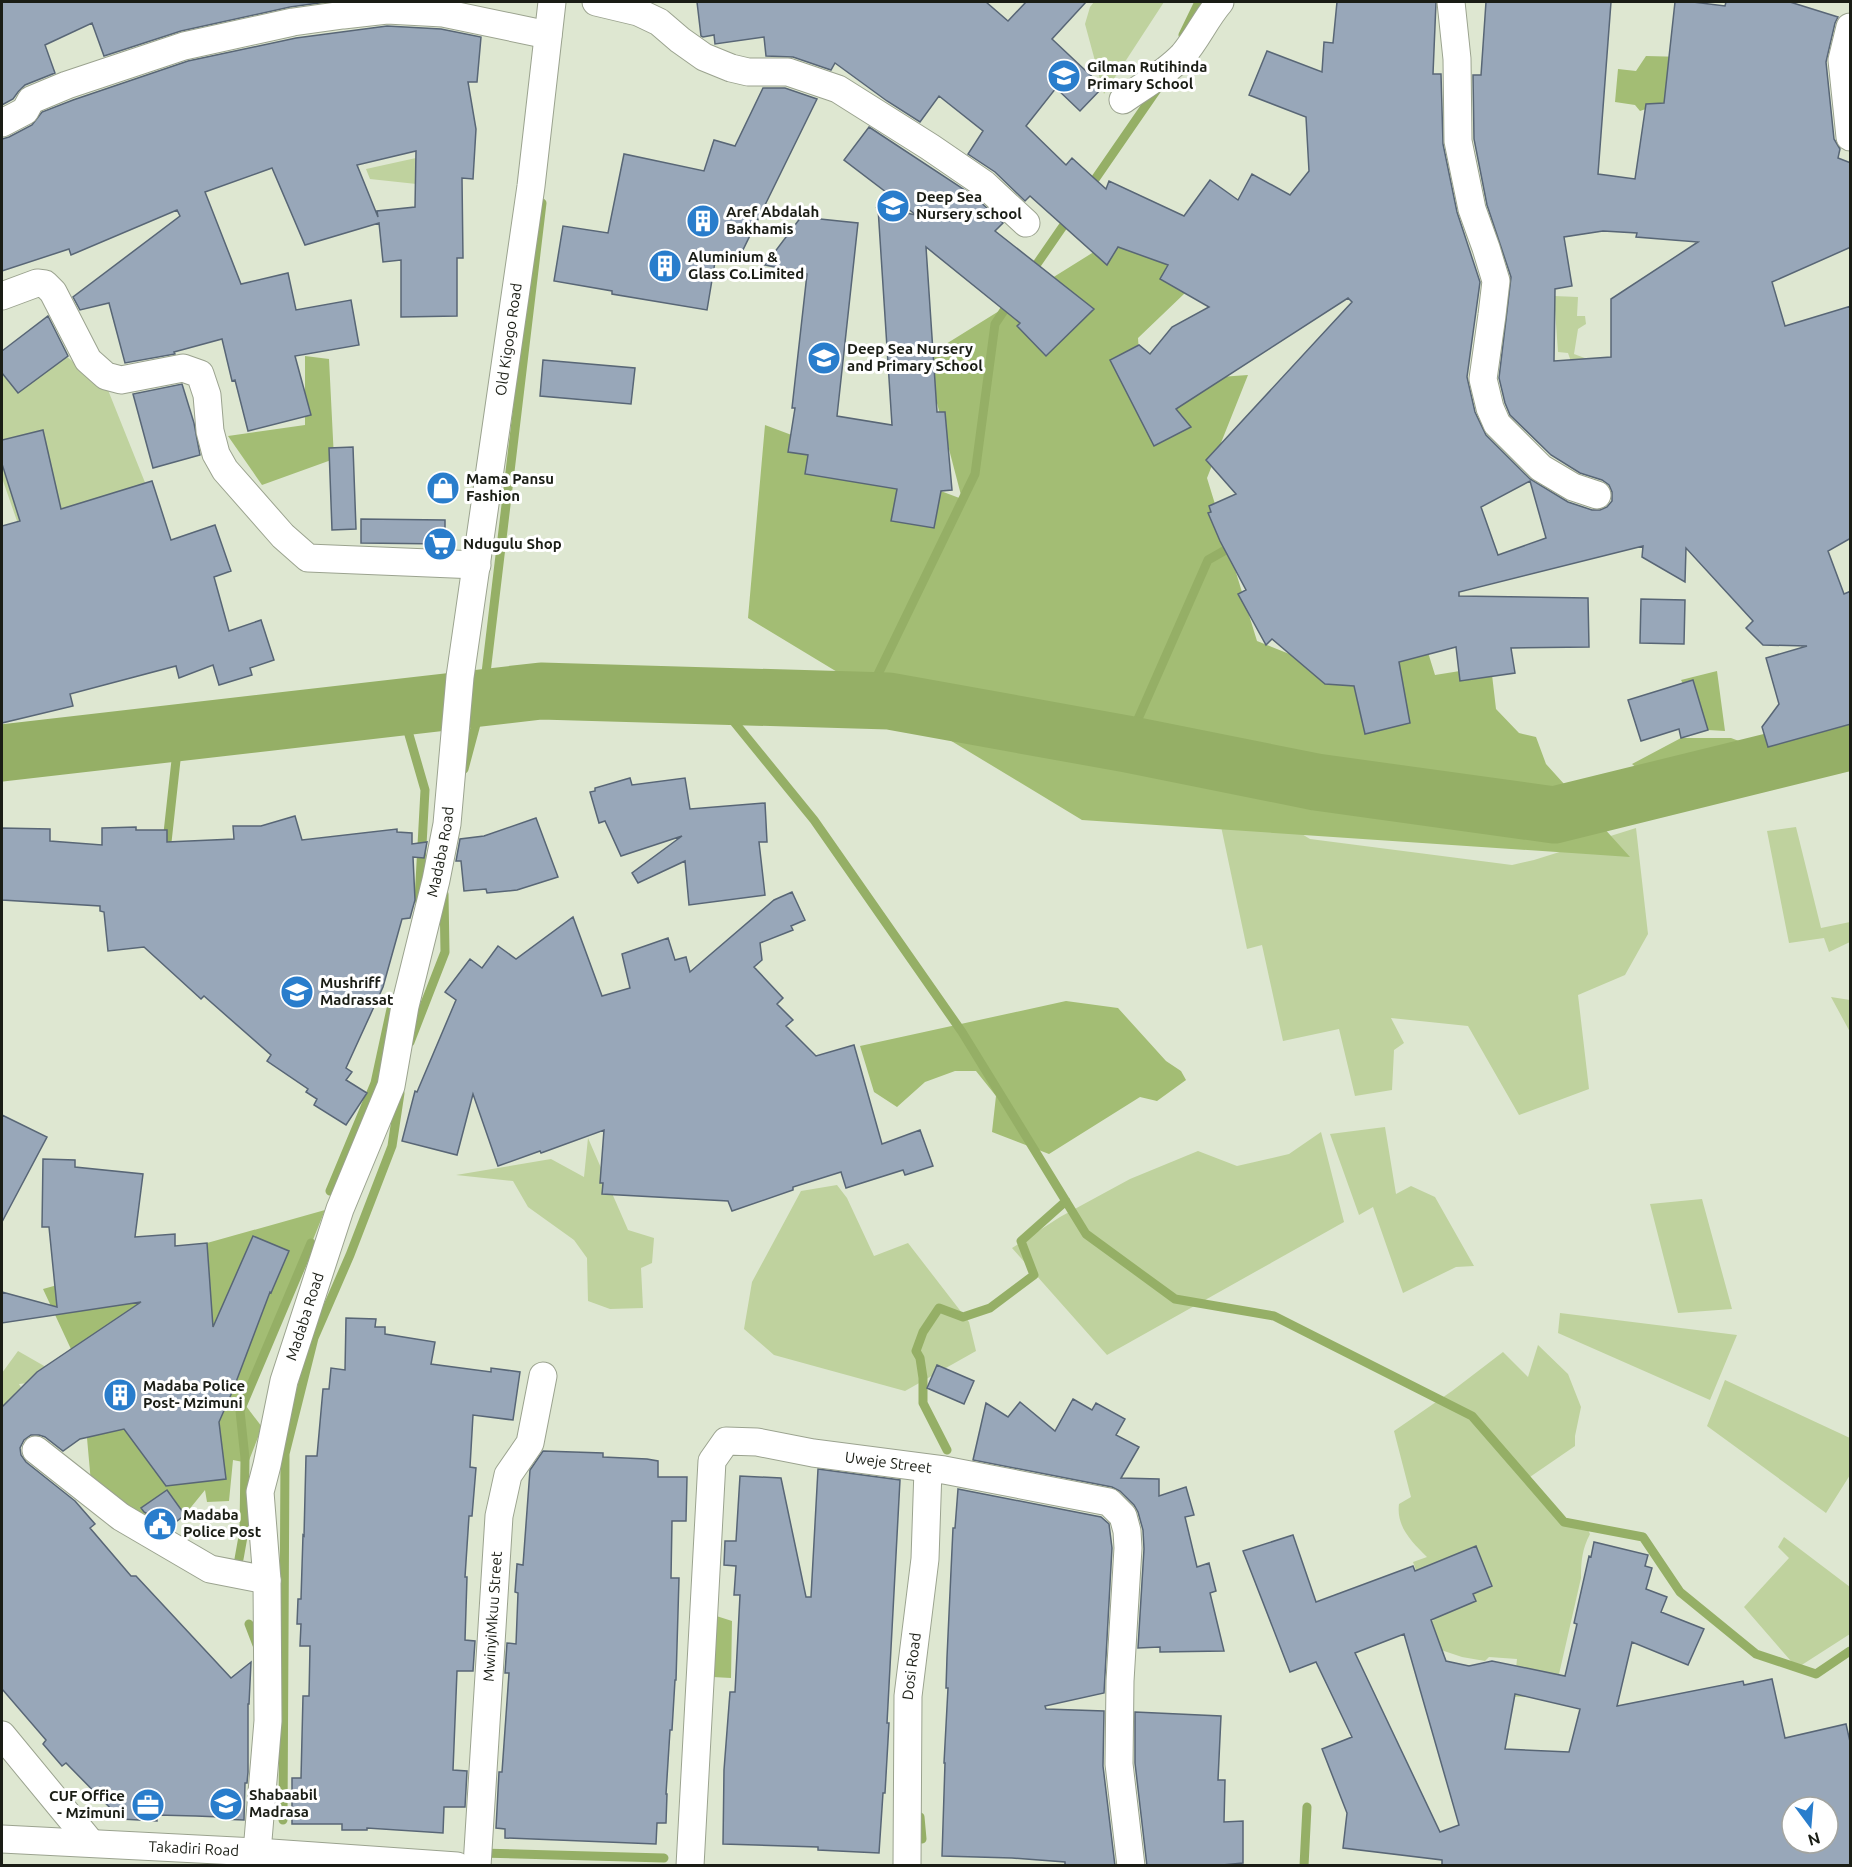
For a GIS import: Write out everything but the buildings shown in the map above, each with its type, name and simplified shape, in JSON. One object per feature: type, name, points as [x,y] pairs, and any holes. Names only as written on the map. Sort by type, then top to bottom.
[{"type":"street","name":"Old Kigogo Road","points":[[460,677],[531,186],[552,2]]},
{"type":"street","points":[[596,2],[638,12],[659,22],[704,57],[731,68],[748,72],[788,72],[838,89],[984,184],[1026,223]]},
{"type":"street","points":[[1123,100],[1166,71],[1183,55],[1220,2]]},
{"type":"street","points":[[1451,2],[1457,58],[1458,141],[1472,209],[1496,281],[1483,379],[1490,408],[1497,424],[1540,468],[1573,487],[1597,495]]},
{"type":"street","points":[[2,123],[25,111],[31,100],[67,85],[184,45],[294,22],[387,10],[411,11],[443,13],[548,35]]},
{"type":"street","points":[[1851,27],[1842,60],[1851,136]]},
{"type":"street","points":[[2,296],[37,283],[45,284],[53,292],[88,360],[106,376],[121,380],[183,368],[200,374],[207,395],[210,431],[216,454],[225,470],[283,536],[308,558],[477,565]]},
{"type":"street","name":"Madaba Road","points":[[257,1852],[268,1721],[267,1580],[260,1492],[282,1392],[340,1209],[392,1086],[405,1006],[436,880],[447,824],[460,677]]},
{"type":"street","name":"MwinyiMkuu Street","points":[[477,1866],[499,1516],[508,1475],[530,1443],[543,1376]]},
{"type":"street","name":"Uweje Street","points":[[690,1866],[712,1461],[726,1441],[757,1442],[813,1453],[944,1470],[1109,1502],[1123,1516],[1128,1548],[1120,1681],[1119,1764],[1131,1866]]},
{"type":"street","points":[[36,1450],[121,1516],[210,1569],[267,1580]]},
{"type":"street","name":"Dosi Road","points":[[907,1866],[908,1696],[925,1559],[928,1469]]},
{"type":"street","points":[[2,1735],[91,1843]]},
{"type":"street","name":"Takadiri Road","points":[[2,1839],[257,1852],[457,1866]]},
{"type":"green space","points":[[1094,2],[1164,2],[1104,94],[1085,24],[1090,7]]},
{"type":"green space","points":[[1646,56],[1685,57],[1681,97],[1640,111],[1635,105],[1615,102],[1618,69],[1636,71]]},
{"type":"green space","points":[[416,158],[435,186],[370,179],[366,169]]},
{"type":"green space","points":[[1150,217],[1185,293],[1138,338],[1144,424],[1192,379],[1248,375],[1207,478],[1257,641],[1312,663],[1379,674],[1426,646],[1435,675],[1491,666],[1496,709],[1519,733],[1536,737],[1546,764],[1630,857],[1082,820],[748,618],[765,425],[962,499],[925,357]]},
{"type":"green space","points":[[1554,296],[1578,297],[1577,316],[1585,316],[1586,324],[1578,329],[1574,354],[1590,360],[1577,379],[1568,353],[1558,352]]},
{"type":"green space","points":[[66,356],[108,390],[146,485],[17,521],[2,478],[2,376]]},
{"type":"green space","points":[[305,356],[329,359],[334,459],[262,485],[228,436],[305,425]]},
{"type":"green space","points":[[1717,671],[1725,731],[1708,730],[1681,680]]},
{"type":"green space","points":[[1681,738],[1731,738],[1776,755],[1748,774],[1661,788],[1632,764]]},
{"type":"green space","points":[[1211,779],[1310,839],[1512,865],[1636,828],[1648,934],[1625,975],[1578,995],[1589,1089],[1519,1115],[1468,1026],[1391,1018],[1404,1043],[1394,1050],[1392,1090],[1355,1096],[1339,1029],[1283,1041],[1262,945],[1247,949]]},
{"type":"green space","points":[[1796,827],[1821,928],[1850,922],[1850,942],[1829,952],[1824,938],[1789,943],[1767,831]]},
{"type":"green space","points":[[1831,997],[1850,1000],[1850,1032]]},
{"type":"green space","points":[[1066,1001],[1118,1008],[1166,1061],[1181,1071],[1186,1080],[1157,1101],[1140,1097],[1049,1154],[992,1132],[996,1096],[976,1071],[955,1071],[925,1082],[897,1107],[874,1092],[860,1046]]},
{"type":"green space","points":[[1385,1127],[1396,1194],[1411,1186],[1435,1197],[1474,1266],[1456,1267],[1403,1293],[1373,1207],[1359,1215],[1330,1134]]},
{"type":"green space","points":[[1321,1132],[1344,1222],[1107,1355],[1012,1248],[1060,1217],[1130,1179],[1198,1151],[1237,1166],[1289,1154]]},
{"type":"green space","points":[[588,1138],[628,1230],[654,1238],[652,1263],[641,1268],[643,1308],[610,1309],[588,1301],[587,1258],[574,1240],[528,1207],[513,1181],[456,1175],[551,1159],[584,1177]]},
{"type":"green space","points":[[837,1185],[847,1198],[874,1256],[908,1243],[969,1322],[976,1351],[905,1391],[774,1355],[744,1329],[752,1282],[801,1191]]},
{"type":"green space","points":[[1702,1199],[1732,1309],[1678,1313],[1650,1204]]},
{"type":"green space","points":[[325,1210],[246,1406],[262,1427],[248,1463],[233,1460],[229,1501],[207,1502],[205,1490],[183,1517],[119,1523],[92,1494],[87,1438],[65,1372],[77,1362],[43,1289]]},
{"type":"green space","points":[[1560,1313],[1737,1335],[1710,1400],[1558,1333]]},
{"type":"green space","points":[[1538,1345],[1568,1374],[1581,1407],[1575,1446],[1527,1479],[1562,1521],[1587,1528],[1590,1534],[1584,1550],[1581,1578],[1554,1696],[1513,1697],[1517,1659],[1489,1657],[1485,1661],[1462,1657],[1435,1648],[1416,1630],[1434,1620],[1413,1562],[1427,1557],[1406,1534],[1400,1520],[1399,1504],[1411,1497],[1394,1431],[1503,1352],[1528,1377]]},
{"type":"green space","points":[[18,1351],[67,1379],[19,1384],[42,1422],[20,1437],[2,1420],[2,1373]]},
{"type":"green space","points":[[1725,1380],[1850,1438],[1850,1475],[1826,1513],[1707,1426]]},
{"type":"green space","points":[[1784,1537],[1850,1587],[1850,1634],[1797,1668],[1744,1607],[1789,1558],[1778,1547]]},
{"type":"green space","points":[[707,1613],[732,1621],[731,1678],[713,1677]]},
{"type":"waterway","points":[[1183,35],[1199,2]]},
{"type":"waterway","points":[[1089,188],[1158,88]]},
{"type":"waterway","points":[[464,769],[483,698],[542,203]]},
{"type":"waterway","points":[[1030,274],[1070,216]]},
{"type":"waterway","points":[[865,701],[975,474],[995,324],[1011,300]]},
{"type":"waterway","points":[[1127,744],[1208,560],[1236,544]]},
{"type":"waterway","points":[[2,753],[541,691],[889,701],[1127,744],[1316,782],[1554,815],[1850,742]]},
{"type":"waterway","points":[[713,696],[814,820],[962,1032],[1086,1234],[1175,1299],[1274,1316],[1472,1416],[1564,1522],[1643,1537],[1680,1592],[1756,1654],[1816,1674],[1850,1651]]},
{"type":"waterway","points":[[401,707],[425,790],[419,900]]},
{"type":"waterway","points":[[167,842],[179,733]]},
{"type":"waterway","points":[[410,1042],[445,952],[444,894]]},
{"type":"waterway","points":[[330,1191],[375,1083],[391,1009]]},
{"type":"waterway","points":[[283,1820],[285,1454],[314,1338],[350,1255],[392,1146],[400,1093]]},
{"type":"waterway","points":[[947,1450],[923,1403],[923,1378],[920,1358],[916,1351],[923,1332],[939,1308],[963,1317],[990,1308],[1034,1275],[1021,1241],[1066,1201]]},
{"type":"waterway","points":[[239,1559],[244,1531],[245,1458],[240,1411],[311,1243]]},
{"type":"waterway","points":[[249,1624],[257,1645]]},
{"type":"waterway","points":[[1304,1866],[1307,1807]]},
{"type":"waterway","points":[[920,1817],[922,1839]]},
{"type":"waterway","points":[[480,1853],[664,1858]]},
{"type":"place","name":"Gilman Rutihinda Primary School","points":[[1064,76]]},
{"type":"place","name":"Deep Sea Nursery school","points":[[893,206]]},
{"type":"place","name":"Aref Abdalah Bakhamis","points":[[703,221]]},
{"type":"place","name":"Aluminium & Glass Co.Limited","points":[[665,266]]},
{"type":"place","name":"Deep Sea Nursery and Primary School","points":[[824,358]]},
{"type":"place","name":"Mama Pansu Fashion","points":[[443,488]]},
{"type":"place","name":"Ndugulu Shop","points":[[440,544]]},
{"type":"place","name":"Mushriff Madrassat","points":[[297,992]]},
{"type":"place","name":"Madaba Police Post- Mzimuni","points":[[120,1395]]},
{"type":"place","name":"Madaba Police Post","points":[[160,1524]]},
{"type":"place","name":"Shabaabil Madrasa","points":[[226,1804]]},
{"type":"place","name":"CUF Office - Mzimuni","points":[[148,1805]]}]
